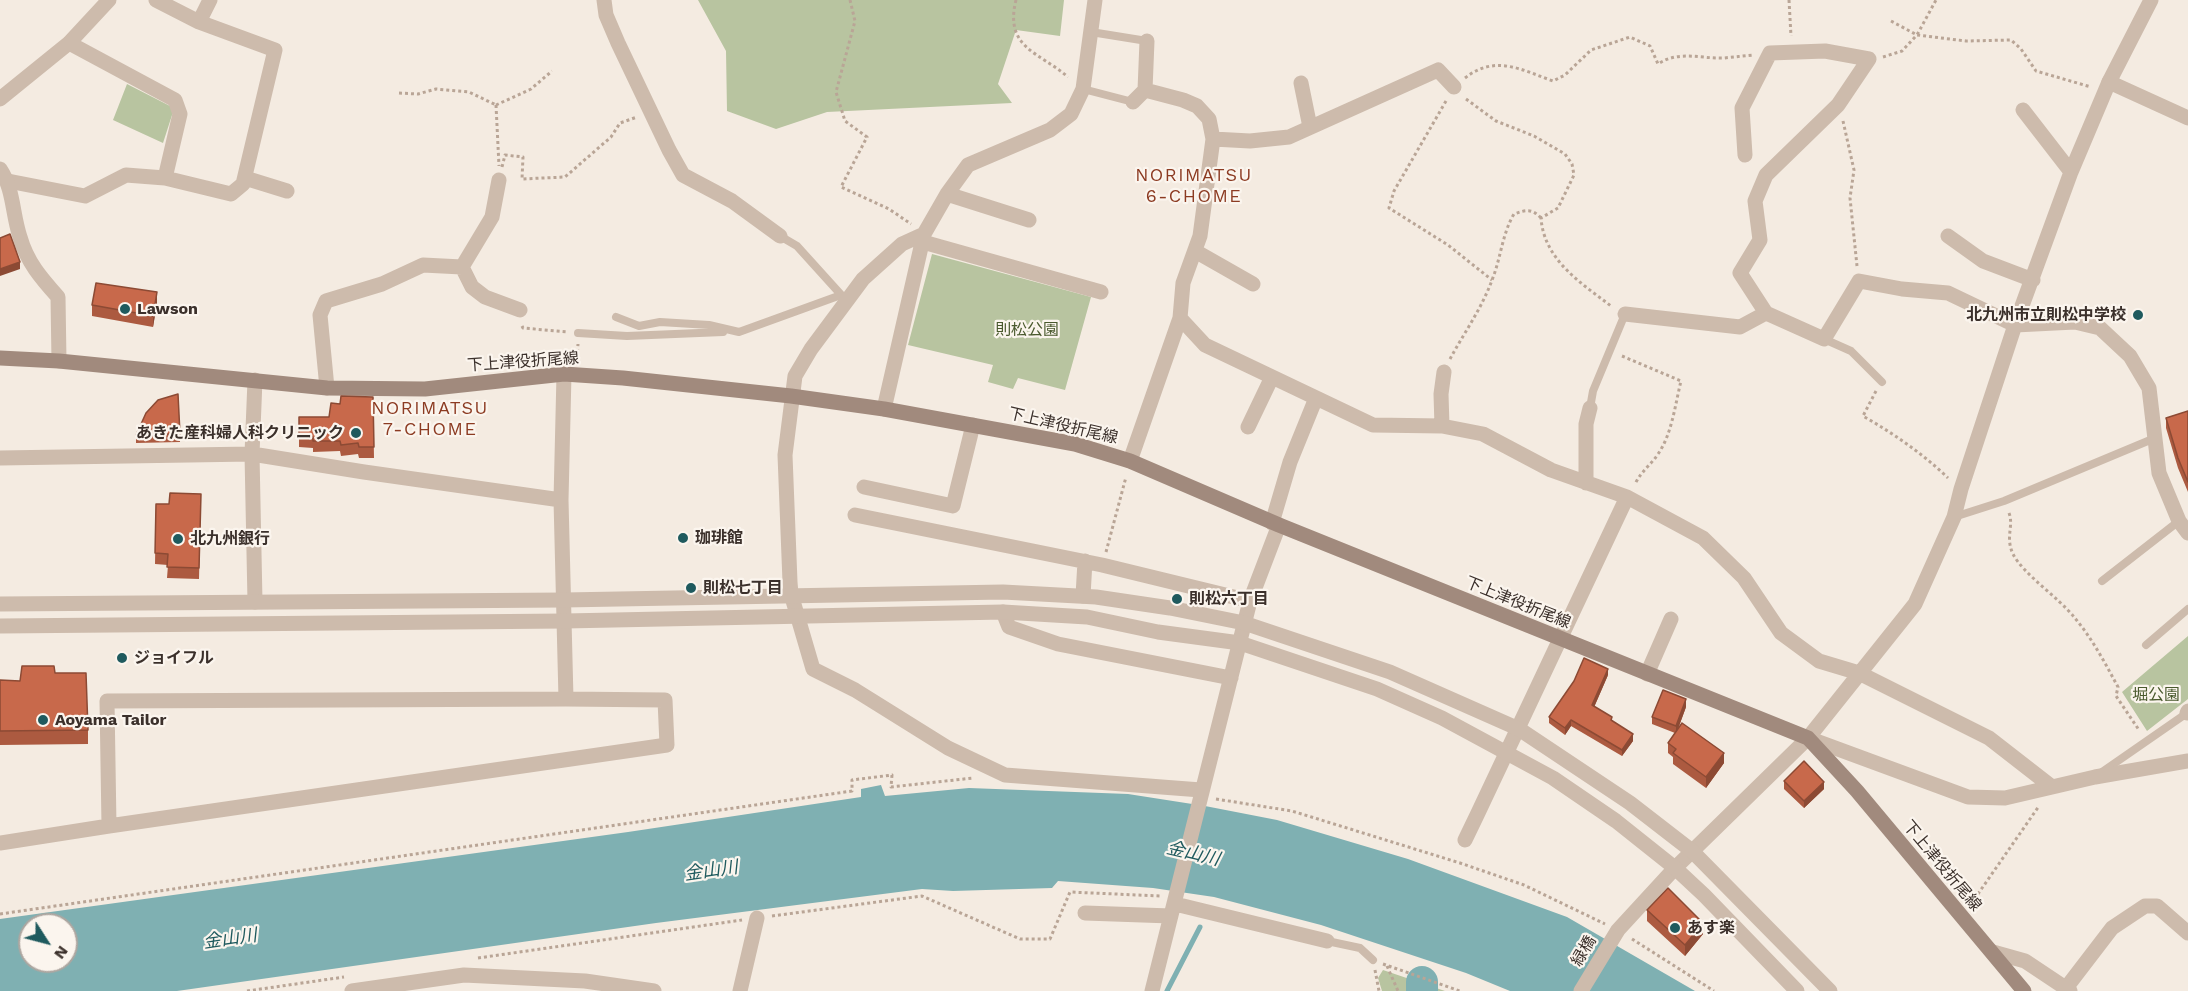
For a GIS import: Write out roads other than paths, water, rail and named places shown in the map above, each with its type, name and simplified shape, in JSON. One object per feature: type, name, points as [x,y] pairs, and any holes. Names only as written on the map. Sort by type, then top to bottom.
[{"type":"main road","name":"下上津役折尾線","points":[[0,358],[59,361],[327,388],[425,389],[570,370],[884,409],[1075,444],[1808,738],[1857,791],[2024,991]]},
{"type":"street","points":[[0,99],[69,43],[109,0]]},
{"type":"street","points":[[59,361],[57,297],[27,258],[4,175],[85,196],[126,175],[165,178],[231,194],[243,184],[245,178],[275,50],[199,22],[156,0]]},
{"type":"street","points":[[199,22],[210,0]]},
{"type":"street","points":[[604,0],[606,15],[618,43],[683,175],[732,201],[780,236]]},
{"type":"street","points":[[884,409],[924,238],[947,194],[969,165],[1050,130],[1071,114],[1083,89],[1095,0]]},
{"type":"street","name":"緑橋","points":[[1581,991],[1618,930],[1675,868],[1808,738],[1915,604],[1954,517],[2014,325],[2033,280],[2071,172],[2107,87],[2151,0]]},
{"type":"street","points":[[1133,102],[1145,90],[1147,41]]},
{"type":"street","points":[[69,43],[175,100],[180,114],[165,178]]},
{"type":"street","points":[[1745,155],[1742,108],[1770,53],[1825,51],[1869,60],[1838,105],[1766,175],[1755,201],[1760,240],[1740,273],[1766,313],[1824,339],[1859,281],[1902,289],[1948,293],[2014,325],[2075,322],[2100,328],[2130,356],[2149,388],[2159,473],[2183,527]]},
{"type":"street","points":[[1213,139],[1250,141],[1289,137],[1438,69],[1454,87]]},
{"type":"street","points":[[1301,83],[1310,127]]},
{"type":"street","points":[[2107,87],[2188,118]]},
{"type":"street","points":[[1128,467],[1180,318],[1183,283],[1200,236],[1213,139],[1209,119],[1197,106],[1145,90]]},
{"type":"street","points":[[2023,110],[2071,172]]},
{"type":"street","points":[[245,178],[287,191]]},
{"type":"street","points":[[462,267],[492,217],[499,180]]},
{"type":"street","points":[[947,194],[1029,220]]},
{"type":"street","points":[[1948,236],[1983,261],[2033,280]]},
{"type":"street","points":[[1101,292],[924,238],[902,244],[843,298],[795,376],[791,396],[785,455],[790,594],[813,669],[855,690],[948,748],[1005,775],[1201,793]]},
{"type":"street","points":[[1195,250],[1252,284]]},
{"type":"street","points":[[327,388],[320,315],[326,301],[382,284],[423,265],[462,267]]},
{"type":"street","points":[[462,267],[472,287],[485,297],[520,310]]},
{"type":"street","points":[[1625,314],[1740,327],[1766,313]]},
{"type":"street","points":[[1180,318],[1205,345],[1373,425],[1442,426],[1483,434],[1551,470],[1627,497],[1703,538],[1744,578],[1781,633],[1819,661],[1859,673],[1989,738],[2052,787]]},
{"type":"street","points":[[566,699],[561,500],[570,370]]},
{"type":"street","points":[[1442,426],[1441,394],[1444,372]]},
{"type":"street","points":[[1248,427],[1272,377]]},
{"type":"street","points":[[255,380],[252,454],[255,602]]},
{"type":"street","points":[[1152,991],[1250,601],[1275,524],[1290,462],[1316,398]]},
{"type":"street","points":[[1586,483],[1586,424],[1590,408]]},
{"type":"street","points":[[864,488],[953,506],[973,424]]},
{"type":"street","points":[[0,458],[252,454],[561,500]]},
{"type":"street","points":[[1465,840],[1520,729],[1559,639],[1627,497]]},
{"type":"street","points":[[855,515],[1085,561],[1250,601]]},
{"type":"street","points":[[1083,596],[1085,561]]},
{"type":"street","points":[[0,604],[564,600],[790,594],[1003,592],[1083,596],[1170,608],[1244,623],[1390,672],[1520,729],[1630,803],[1692,851],[1830,991]]},
{"type":"street","points":[[1003,612],[1009,627],[1058,644],[1231,678]]},
{"type":"street","points":[[0,626],[565,621],[1003,612],[1087,617],[1158,632],[1240,643],[1377,689],[1442,718],[1553,778],[1675,868],[1797,991]]},
{"type":"street","points":[[1647,674],[1671,619]]},
{"type":"street","points":[[0,843],[109,825],[667,746],[665,700],[107,701],[109,825]]},
{"type":"street","points":[[1808,738],[1968,797],[2005,798],[2095,777],[2188,761]]},
{"type":"street","points":[[1085,913],[1174,906],[1327,941]]},
{"type":"street","points":[[1993,952],[2025,961],[2068,990],[2112,928],[2145,906],[2157,906],[2188,933]]},
{"type":"street","points":[[740,991],[757,918]]},
{"type":"street","points":[[352,984],[464,975],[585,981],[654,991]]},
{"type":"lane","points":[[1091,32],[1147,41]]},
{"type":"lane","points":[[1083,89],[1133,102]]},
{"type":"lane","points":[[578,333],[627,336],[739,332],[843,298],[797,246],[780,236]]},
{"type":"lane","points":[[1590,408],[1593,391],[1625,314]]},
{"type":"lane","points":[[616,317],[639,326],[660,322],[709,325],[739,332]]},
{"type":"lane","points":[[1824,339],[1851,351],[1881,382]]},
{"type":"lane","points":[[1954,517],[2004,501],[2155,438]]},
{"type":"lane","points":[[2102,581],[2183,527]]},
{"type":"lane","points":[[2146,645],[2188,609]]},
{"type":"lane","points":[[2095,777],[2187,712]]},
{"type":"lane","points":[[1327,941],[1360,948],[1373,960]]},
{"type":"water","points":[[881,785],[885,796],[969,788],[1128,794],[1277,820],[1408,859],[1567,917],[1695,991],[1510,991],[1466,973],[1321,925],[1214,897],[1153,888],[1058,881],[1052,888],[953,891],[922,889],[656,923],[177,991],[0,991],[0,919],[18,917],[18,973],[78,973],[78,913],[43,913],[628,832],[861,797],[861,789]]},
{"type":"waterway","points":[[1167,991],[1200,927]]},
{"type":"waterway","name":"金山川","points":[[1422,982],[1422,991]]},
{"type":"place","name":"Lawson","points":[[125,309]]},
{"type":"place","name":"北九州市立則松中学校","points":[[2138,315]]},
{"type":"place","name":"あきた産科婦人科クリニック","points":[[356,433]]},
{"type":"place","name":"珈琲館","points":[[683,538]]},
{"type":"place","name":"北九州銀行","points":[[178,539]]},
{"type":"place","name":"則松七丁目","points":[[691,588]]},
{"type":"place","name":"則松六丁目","points":[[1177,599]]},
{"type":"place","name":"ジョイフル","points":[[122,658]]},
{"type":"place","name":"Aoyama Tailor","points":[[43,720]]},
{"type":"place","name":"あす楽","points":[[1675,928]]},
{"type":"district","name":"NORIMATSU 6-CHOME","points":[[1194,186]]},
{"type":"district","name":"NORIMATSU 7-CHOME","points":[[430,419]]},
{"type":"park label","name":"則松公園","points":[[1027,330]]},
{"type":"park label","name":"堀公園","points":[[2156,695]]}]
